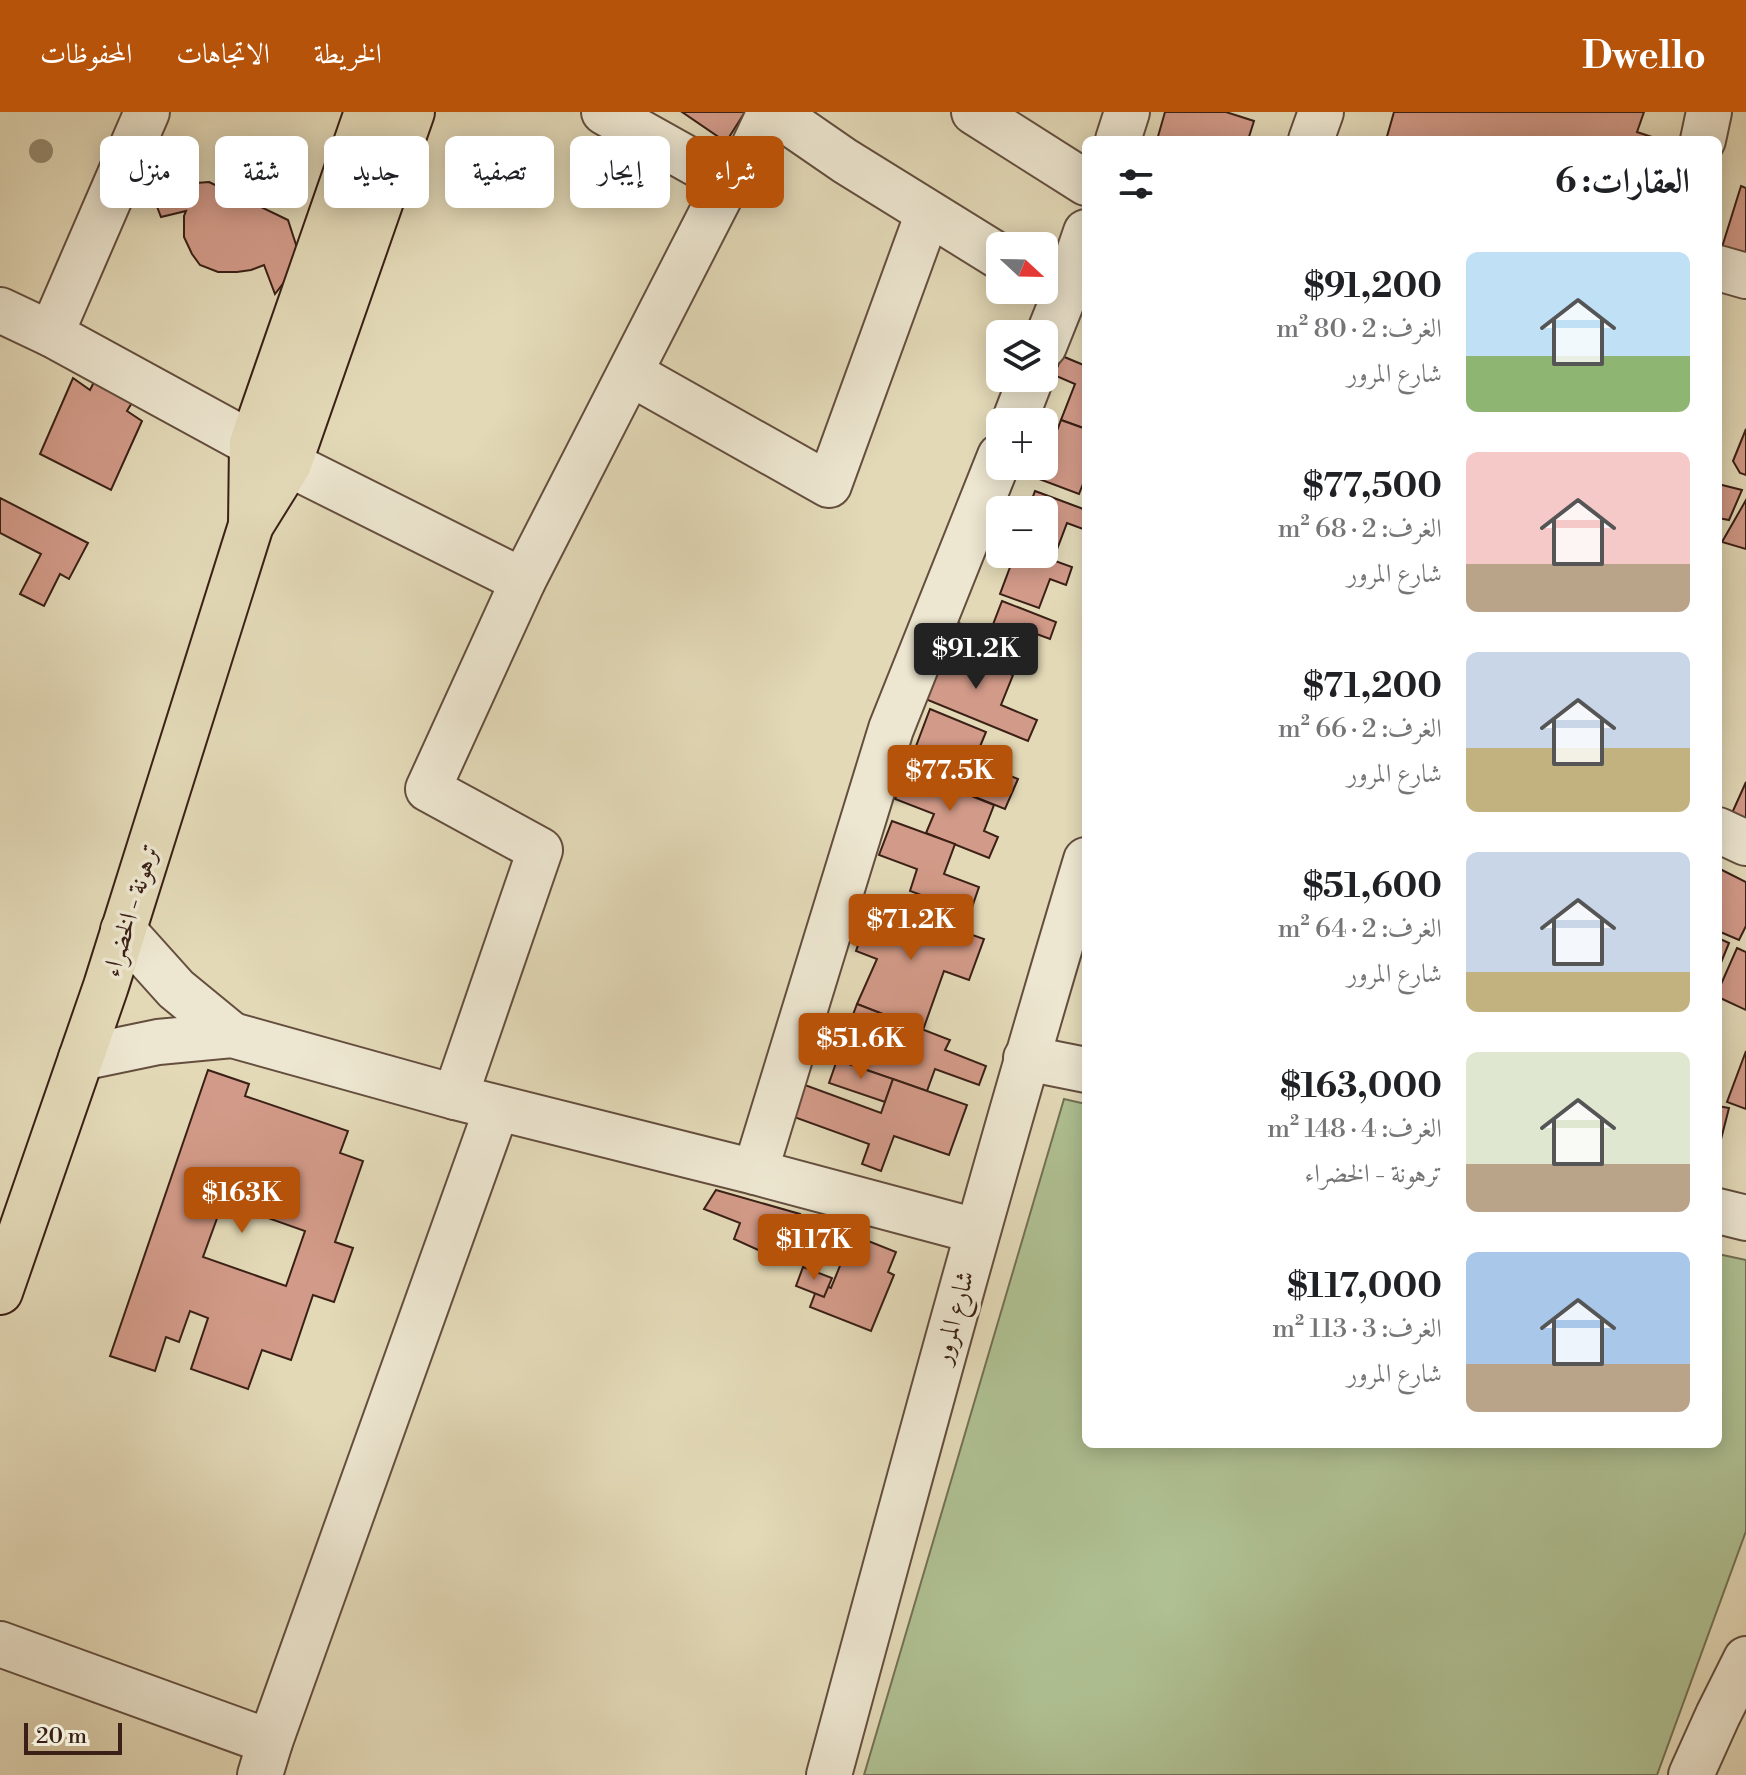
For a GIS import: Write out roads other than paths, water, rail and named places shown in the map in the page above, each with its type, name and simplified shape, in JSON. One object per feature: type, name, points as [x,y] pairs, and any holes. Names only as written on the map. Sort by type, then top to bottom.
[{"type":"highway","points":[[271,454],[367,112]]},
{"type":"highway","points":[[271,454],[412,112]]},
{"type":"highway","name":"ترهونة - الخضراء","points":[[0,1292],[106,986],[271,454]]},
{"type":"street","points":[[604,112],[686,158]]},
{"type":"street","points":[[760,136],[772,112],[986,248]]},
{"type":"street","points":[[974,112],[1082,180]]},
{"type":"street","points":[[1119,136],[1127,112]]},
{"type":"street","points":[[1312,136],[1321,112]]},
{"type":"street","points":[[1704,136],[1709,112]]},
{"type":"street","points":[[51,334],[137,115]]},
{"type":"street","points":[[455,1097],[540,850],[428,789],[523,581],[714,208]]},
{"type":"street","points":[[630,373],[829,485],[928,213]]},
{"type":"street","points":[[1055,320],[1082,244]]},
{"type":"street","points":[[1722,269],[1746,276]]},
{"type":"street","points":[[0,310],[51,334],[271,454],[523,581]]},
{"type":"street","points":[[755,1172],[891,729],[990,480]]},
{"type":"street","points":[[1722,832],[1746,843]]},
{"type":"street","name":"شارع المرور","points":[[829,1775],[976,1231],[1082,873]]},
{"type":"street","points":[[123,930],[176,989],[232,1035]]},
{"type":"street","points":[[81,1058],[158,1042],[232,1035],[455,1097],[976,1231]]},
{"type":"street","points":[[1026,1058],[1082,1069]]},
{"type":"street","points":[[0,1644],[265,1759],[497,1108]]},
{"type":"street","points":[[1722,1212],[1746,1218]]},
{"type":"street","points":[[1691,1775],[1746,1659]]}]
